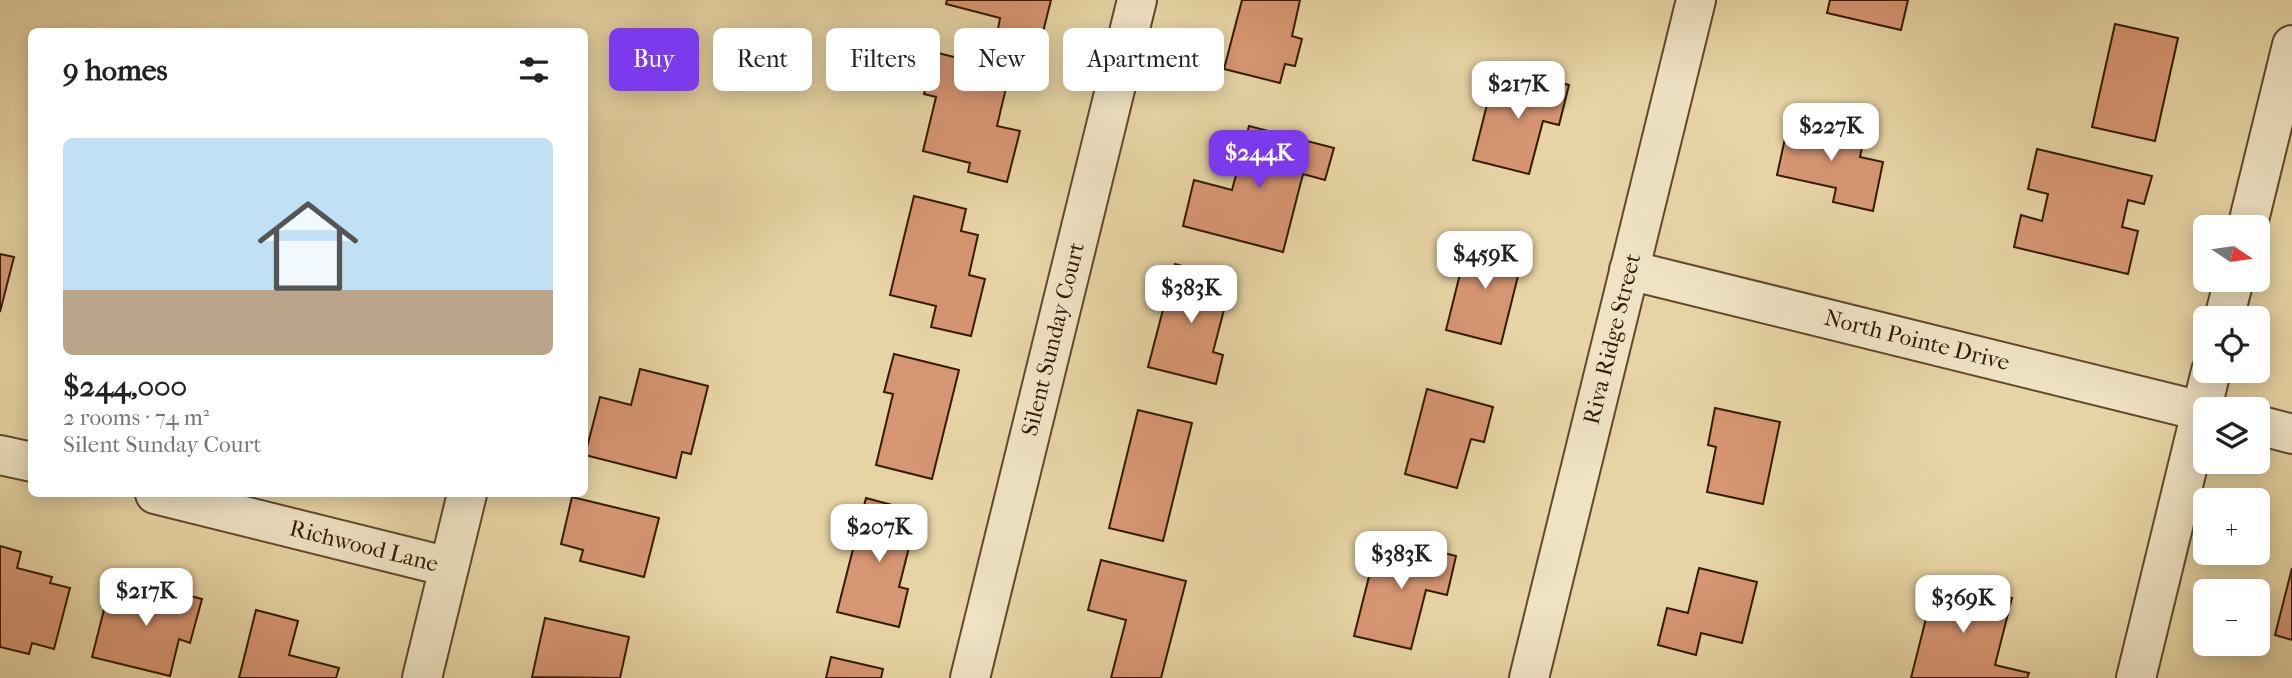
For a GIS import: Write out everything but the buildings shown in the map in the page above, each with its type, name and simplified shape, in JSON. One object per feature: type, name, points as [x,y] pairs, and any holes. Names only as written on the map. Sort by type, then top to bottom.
[{"type":"street","name":"Silent Sunday Court","points":[[970,678],[1137,0]]},
{"type":"street","name":"Riva Ridge Street","points":[[1529,678],[1696,0]]},
{"type":"street","points":[[2250,215],[2292,45]]},
{"type":"street","name":"North Pointe Drive","points":[[1629,270],[2193,410]]},
{"type":"street","points":[[2270,428],[2292,434]]},
{"type":"street","points":[[2136,678],[2193,452]]},
{"type":"street","points":[[0,455],[28,462]]},
{"type":"street","name":"Richwood Lane","points":[[167,497],[449,567]]},
{"type":"street","points":[[422,678],[466,497]]}]
